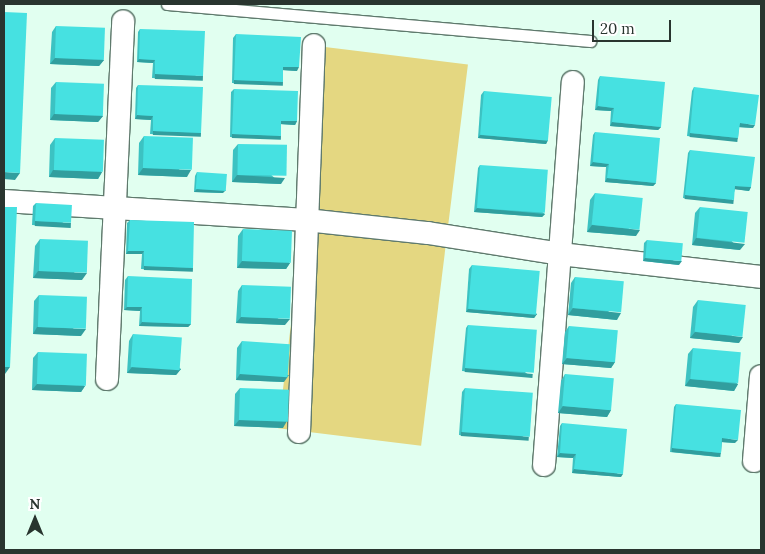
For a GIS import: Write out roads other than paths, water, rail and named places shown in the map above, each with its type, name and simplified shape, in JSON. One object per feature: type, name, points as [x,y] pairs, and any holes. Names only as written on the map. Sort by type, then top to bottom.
[{"type":"street","points":[[107,379],[123,21]]},
{"type":"street","points":[[299,432],[314,45]]},
{"type":"street","points":[[544,464],[573,82]]},
{"type":"street","points":[[4,201],[306,220],[428,233],[560,254],[761,277]]},
{"type":"street","points":[[754,461],[761,376]]},
{"type":"lane","points":[[167,4],[590,41]]}]
